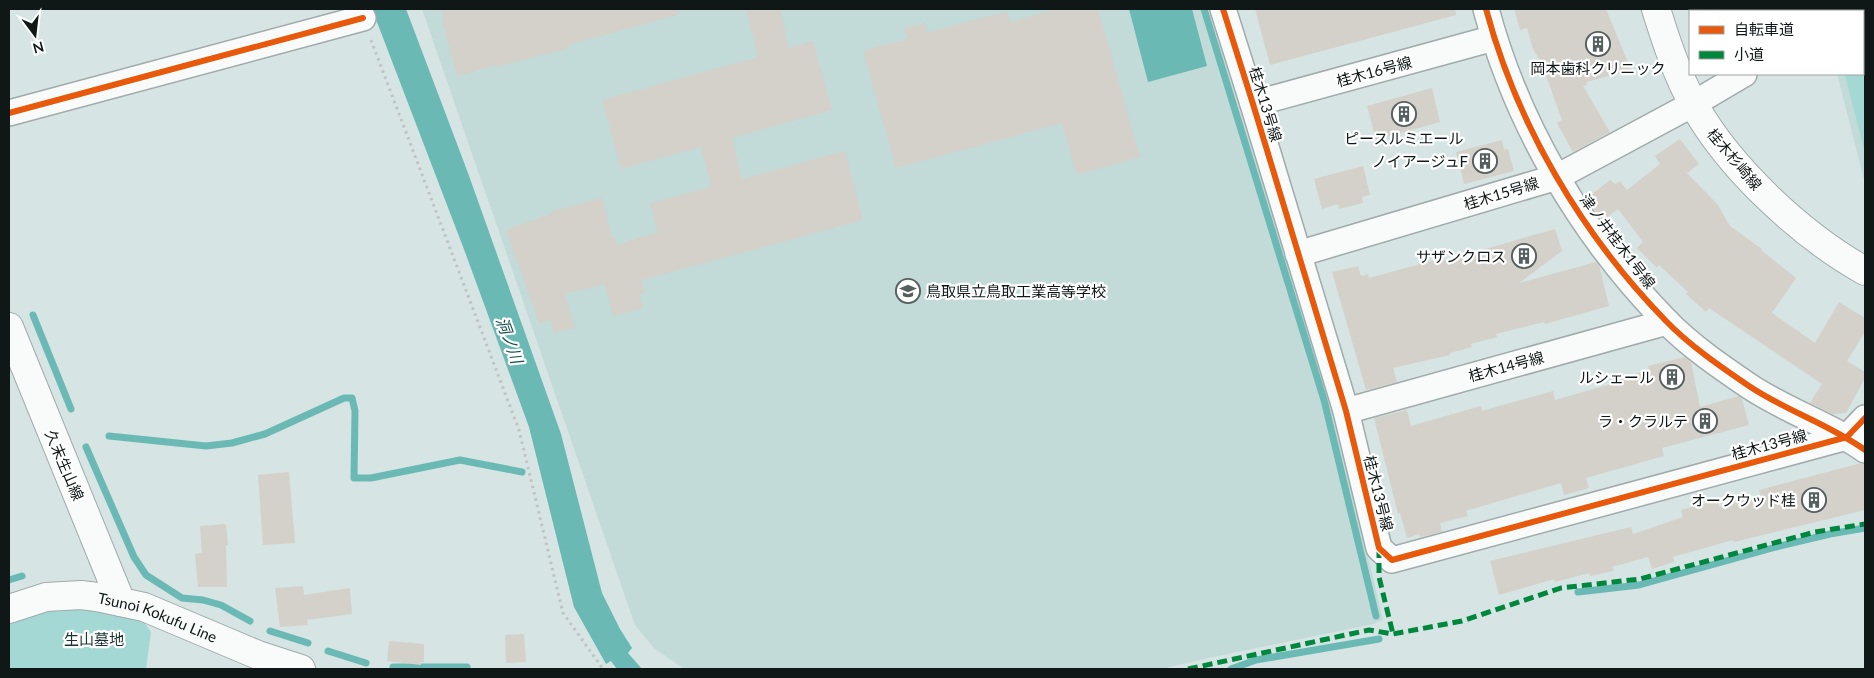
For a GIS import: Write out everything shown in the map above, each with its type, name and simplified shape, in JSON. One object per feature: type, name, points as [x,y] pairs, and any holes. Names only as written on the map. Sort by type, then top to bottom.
[{"type":"street","name":"桂木13号線","points":[[1223,9],[1254,104],[1346,411],[1379,548],[1392,560],[1856,443],[1865,418]]},
{"type":"street","name":"津ノ井桂木1号線","points":[[1486,9],[1494,38],[1513,90],[1537,140],[1581,215],[1623,274],[1667,322],[1715,362],[1751,388],[1856,443]]},
{"type":"street","name":"桂木杉崎線","points":[[1656,9],[1668,46],[1693,104],[1718,144],[1762,191],[1809,233],[1865,271]]},
{"type":"street","points":[[9,114],[363,18]]},
{"type":"street","name":"桂木16号線","points":[[1254,104],[1494,38]]},
{"type":"street","name":"桂木15号線","points":[[1298,254],[1557,176],[1693,104],[1742,75]]},
{"type":"street","name":"桂木14号線","points":[[1346,411],[1667,322]]},
{"type":"street","name":"久末生山線","points":[[11,342],[121,602]]},
{"type":"street","name":"Tsunoi Kokufu Line","points":[[9,609],[46,597],[97,597],[144,607],[258,655],[301,669]]},
{"type":"path","points":[[363,18],[519,430],[563,612],[603,669]]},
{"type":"shaded area","name":"鳥取県立鳥取工業高等学校","points":[[422,9],[1208,9],[1330,397],[1383,620],[1373,624],[1161,669],[684,669],[654,648],[635,625]]},
{"type":"shaded area","points":[[1865,9],[1865,183],[1837,75],[1864,75],[1864,10],[1820,10]]},
{"type":"green space","points":[[1864,70],[1865,153],[1845,75],[1864,75]]},
{"type":"green space","name":"生山墓地","points":[[91,608],[139,615],[151,632],[146,669],[9,669],[9,621],[23,613]]},
{"type":"water","name":"洞ノ川","points":[[372,9],[406,9],[468,173],[561,434],[602,593],[632,648],[628,653],[642,669],[617,669],[611,661],[606,664],[574,607],[529,427],[465,252]]},
{"type":"water","points":[[1129,9],[1192,9],[1207,66],[1148,82]]},
{"type":"building","points":[[442,9],[679,9],[680,14],[568,45],[569,48],[457,76],[442,20],[444,20]]},
{"type":"building","points":[[746,9],[780,9],[789,48],[813,41],[832,110],[732,138],[742,179],[845,151],[863,220],[642,280],[645,294],[639,295],[643,308],[613,316],[605,284],[565,294],[575,328],[554,333],[550,320],[539,323],[506,230],[553,213],[553,211],[602,198],[612,238],[615,237],[617,245],[658,232],[650,203],[711,187],[701,147],[621,169],[602,100],[758,57]]},
{"type":"building","points":[[1056,9],[1098,9],[1140,157],[1077,175],[1062,123],[896,168],[863,51],[907,39],[904,28],[925,23],[927,33],[1007,11],[1010,22]]},
{"type":"building","points":[[1255,9],[1455,9],[1456,15],[1270,65]]},
{"type":"building","points":[[1514,9],[1606,9],[1631,70],[1586,82],[1587,85],[1583,86],[1610,132],[1573,152],[1557,123],[1562,120],[1542,64],[1533,49],[1527,28],[1520,30]]},
{"type":"building","name":"ピースルミエール","points":[[1432,88],[1440,122],[1376,140],[1367,106]]},
{"type":"building","points":[[1680,139],[1699,164],[1687,173],[1718,205],[1730,226],[1762,249],[1796,278],[1772,313],[1815,343],[1839,302],[1865,318],[1865,332],[1847,361],[1865,372],[1865,378],[1846,413],[1832,414],[1810,403],[1822,384],[1709,308],[1706,312],[1659,265],[1657,268],[1637,248],[1643,242],[1618,209],[1602,221],[1587,198],[1610,180],[1615,184],[1620,181],[1627,190],[1660,164],[1655,156]]},
{"type":"building","name":"ノイアージュF","points":[[1502,140],[1504,150],[1508,149],[1514,171],[1464,184],[1456,152]]},
{"type":"building","points":[[1363,166],[1370,195],[1362,197],[1363,203],[1339,209],[1338,204],[1322,209],[1314,179]]},
{"type":"building","points":[[1555,229],[1562,251],[1519,283],[1596,262],[1599,265],[1609,306],[1545,324],[1544,322],[1496,334],[1497,337],[1471,344],[1472,347],[1450,353],[1450,355],[1393,368],[1397,382],[1366,390],[1332,272],[1358,266],[1361,276],[1368,274],[1369,278],[1435,260],[1436,263]]},
{"type":"building","points":[[1685,357],[1691,362],[1700,407],[1739,396],[1742,399],[1749,425],[1662,448],[1664,456],[1586,478],[1589,488],[1564,495],[1561,483],[1466,511],[1468,516],[1440,523],[1442,532],[1420,537],[1419,534],[1407,538],[1400,513],[1398,514],[1374,418],[1407,410],[1411,426],[1481,406],[1482,411],[1553,391],[1555,400],[1615,383],[1615,381],[1624,377],[1649,370],[1648,366]]},
{"type":"building","points":[[1861,463],[1865,464],[1865,510],[1734,542],[1733,540],[1673,557],[1674,562],[1652,569],[1648,557],[1612,567],[1614,571],[1590,576],[1589,573],[1555,582],[1554,579],[1499,595],[1490,561],[1631,527],[1633,534],[1683,517],[1681,510],[1718,500],[1719,507],[1761,496],[1759,490]]},
{"type":"building","points":[[289,472],[295,543],[263,545],[258,475]]},
{"type":"building","points":[[226,524],[228,545],[226,545],[227,587],[198,587],[195,554],[202,553],[200,526]]},
{"type":"building","points":[[303,586],[304,595],[350,588],[352,614],[307,620],[308,625],[280,627],[275,588]]},
{"type":"building","points":[[524,634],[526,662],[506,663],[505,635]]},
{"type":"building","points":[[389,641],[424,644],[424,662],[421,662],[421,665],[387,661]]},
{"type":"waterway","points":[[1204,9],[1324,400],[1376,616]]},
{"type":"waterway","points":[[33,315],[71,409]]},
{"type":"waterway","points":[[109,436],[206,446],[232,443],[265,434],[344,398],[352,398],[355,411],[354,478],[371,478],[460,460],[522,472]]},
{"type":"waterway","points":[[86,447],[134,557],[146,575],[182,598],[203,600],[221,605],[250,621]]},
{"type":"waterway","points":[[1578,592],[1639,585],[1776,547],[1865,528]]},
{"type":"waterway","points":[[9,580],[22,576]]},
{"type":"waterway","points":[[270,631],[308,643]]},
{"type":"waterway","points":[[1231,669],[1256,660],[1379,639]]},
{"type":"waterway","points":[[328,651],[366,663]]},
{"type":"waterway","points":[[393,667],[467,667]]},
{"type":"marked path","points":[[1188,669],[1369,630],[1393,634],[1462,621],[1561,588],[1640,579],[1815,532],[1865,524]]},
{"type":"marked path","points":[[1379,548],[1379,577],[1393,634]]},
{"type":"cycle path","points":[[1223,9],[1346,411],[1379,548],[1392,560],[1847,437],[1865,418]]},
{"type":"cycle path","points":[[1486,9],[1515,95],[1534,136],[1580,215],[1635,288],[1675,330],[1727,371],[1763,395],[1837,433],[1865,450]]},
{"type":"cycle path","points":[[9,113],[363,18]]},
{"type":"place","name":"岡本歯科クリニック","points":[[1598,44]]},
{"type":"place","name":"ピースルミエール","points":[[1404,114]]},
{"type":"place","name":"ノイアージュF","points":[[1485,161]]},
{"type":"place","name":"サザンクロス","points":[[1524,256]]},
{"type":"place","name":"鳥取県立鳥取工業高等学校","points":[[908,291]]},
{"type":"place","name":"ルシェール","points":[[1672,377]]},
{"type":"place","name":"ラ・クラルテ","points":[[1705,421]]},
{"type":"place","name":"オークウッド桂","points":[[1814,500]]}]
